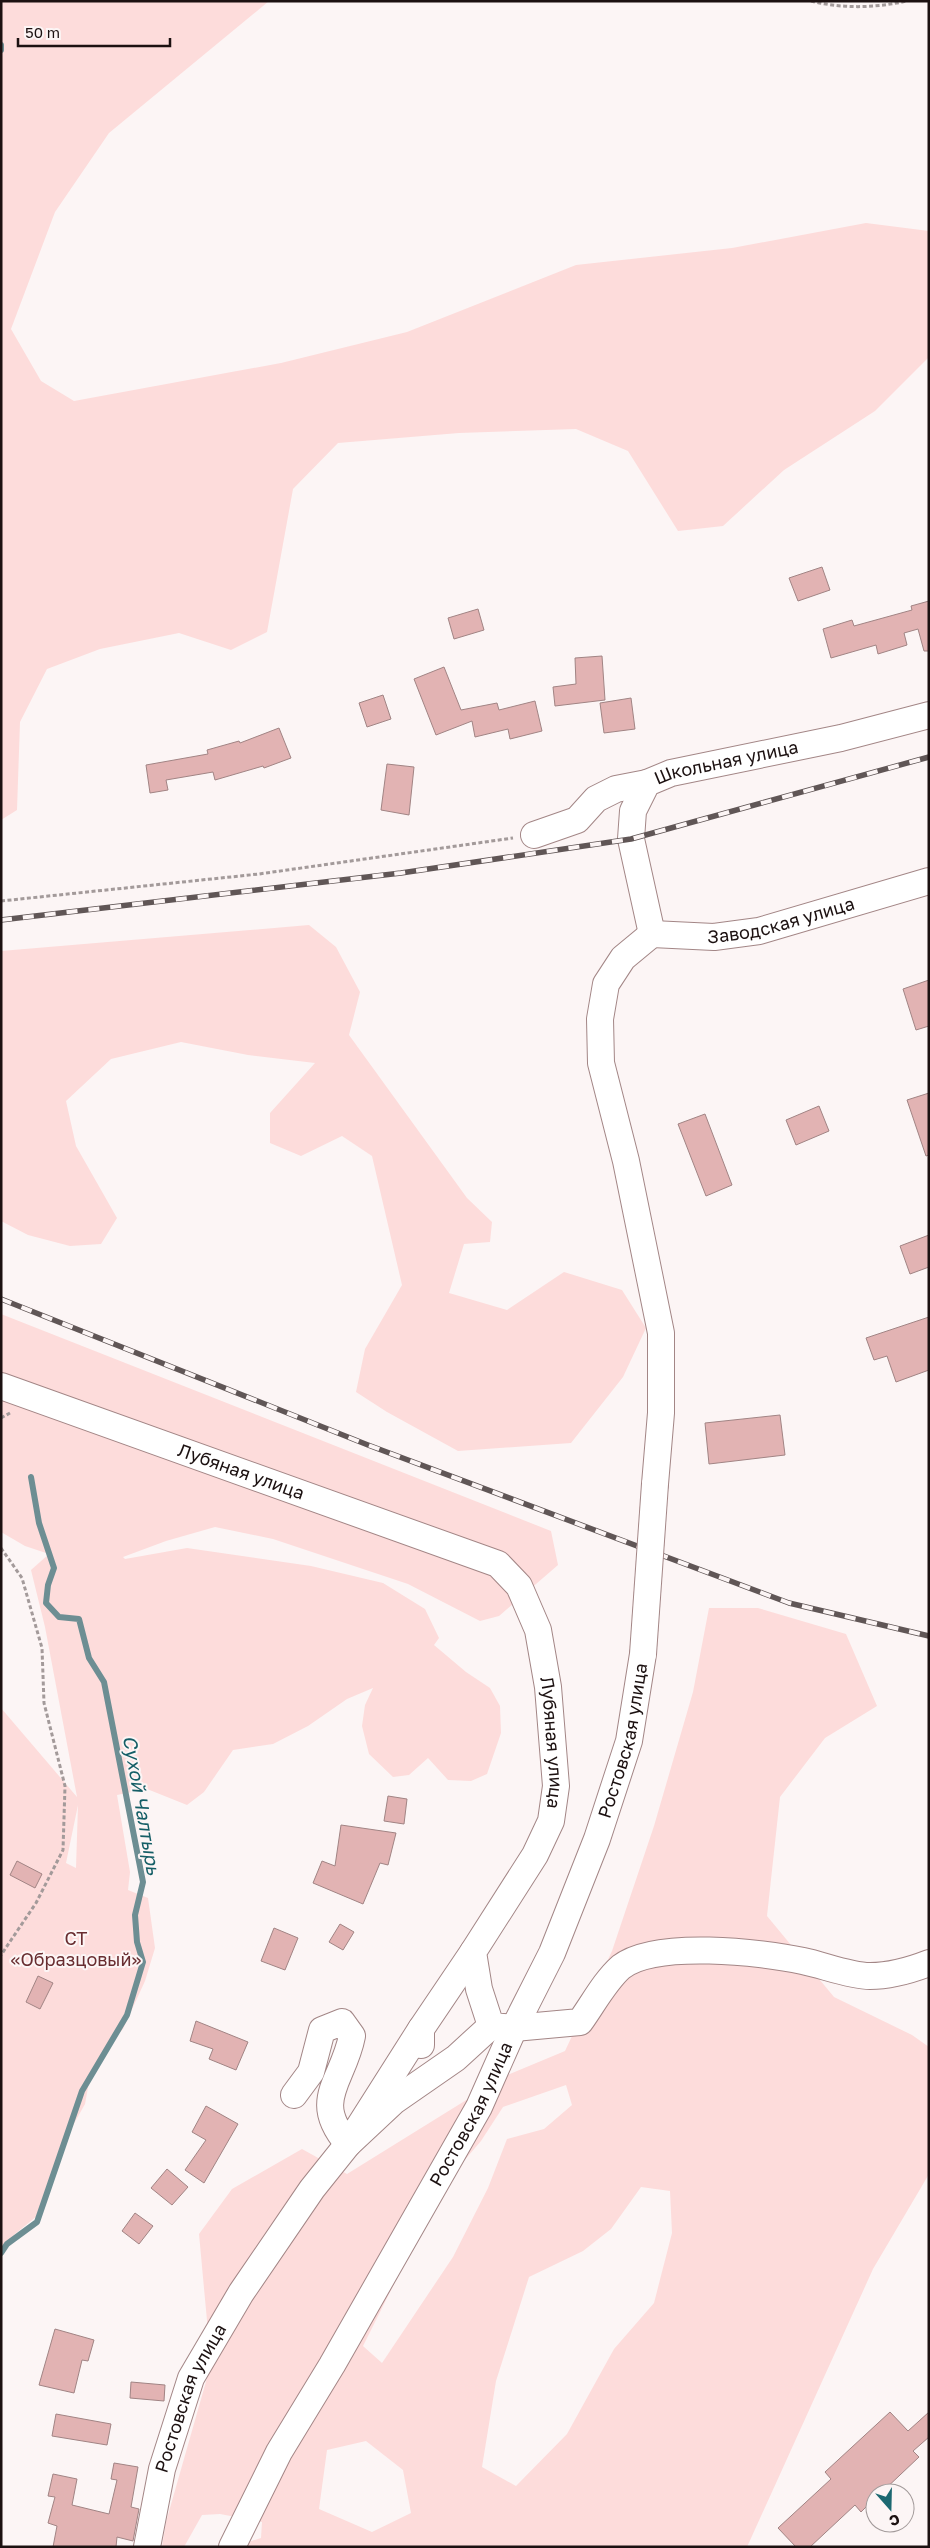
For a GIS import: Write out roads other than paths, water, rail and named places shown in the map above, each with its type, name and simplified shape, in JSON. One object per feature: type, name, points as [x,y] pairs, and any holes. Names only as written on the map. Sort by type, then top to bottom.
[{"type":"street","name":"Школьная улица","points":[[652,934],[631,840],[633,811],[647,782],[671,773],[841,738],[929,715]]},
{"type":"street","points":[[534,835],[576,820],[596,799],[616,789],[647,782]]},
{"type":"street","name":"Заводская улица","points":[[652,934],[714,938],[758,931],[918,884],[929,867]]},
{"type":"street","name":"Ростовская улица","points":[[232,2547],[279,2452],[332,2365],[480,2107],[502,2027],[552,1953],[597,1840],[628,1741],[643,1654],[661,1413],[661,1333],[626,1161],[601,1063],[600,1019],[606,984],[623,958],[652,934]]},
{"type":"street","name":"Лубяная улица","points":[[1,1386],[498,1564],[519,1586],[538,1630],[548,1687],[556,1786],[551,1821],[535,1855],[348,2144]]},
{"type":"street","points":[[473,1952],[479,1989],[502,2027],[580,2022],[621,1967],[638,1957],[680,1950],[746,1953],[802,1960],[869,1976],[914,1969],[929,1963]]},
{"type":"street","points":[[294,2095],[312,2072],[322,2030],[342,2022],[352,2036],[348,2056],[332,2089],[330,2114],[337,2132],[348,2144]]},
{"type":"street","name":"Ростовская улица","points":[[147,2547],[162,2469],[191,2378],[247,2285],[312,2189],[348,2144],[394,2101],[502,2027]]},
{"type":"street","points":[[421,2029],[422,2083]]},
{"type":"waterway","name":"Сухой Чалтырь","points":[[1,45],[1,50]]},
{"type":"waterway","name":"Сухой Чалтырь","points":[[1,2253],[7,2244],[37,2222],[82,2091],[127,2015],[143,1962],[137,1942],[135,1915],[143,1882],[104,1682],[89,1658],[79,1619],[59,1617],[46,1603],[48,1585],[54,1568],[39,1523],[31,1477]]},
{"type":"railway","points":[[1,920],[401,873],[631,839],[929,757]]},
{"type":"railway","points":[[1,1299],[368,1445],[789,1603],[929,1636]]},
{"type":"park label","name":"СТ «Образцовый»","points":[[76,1949]]}]
